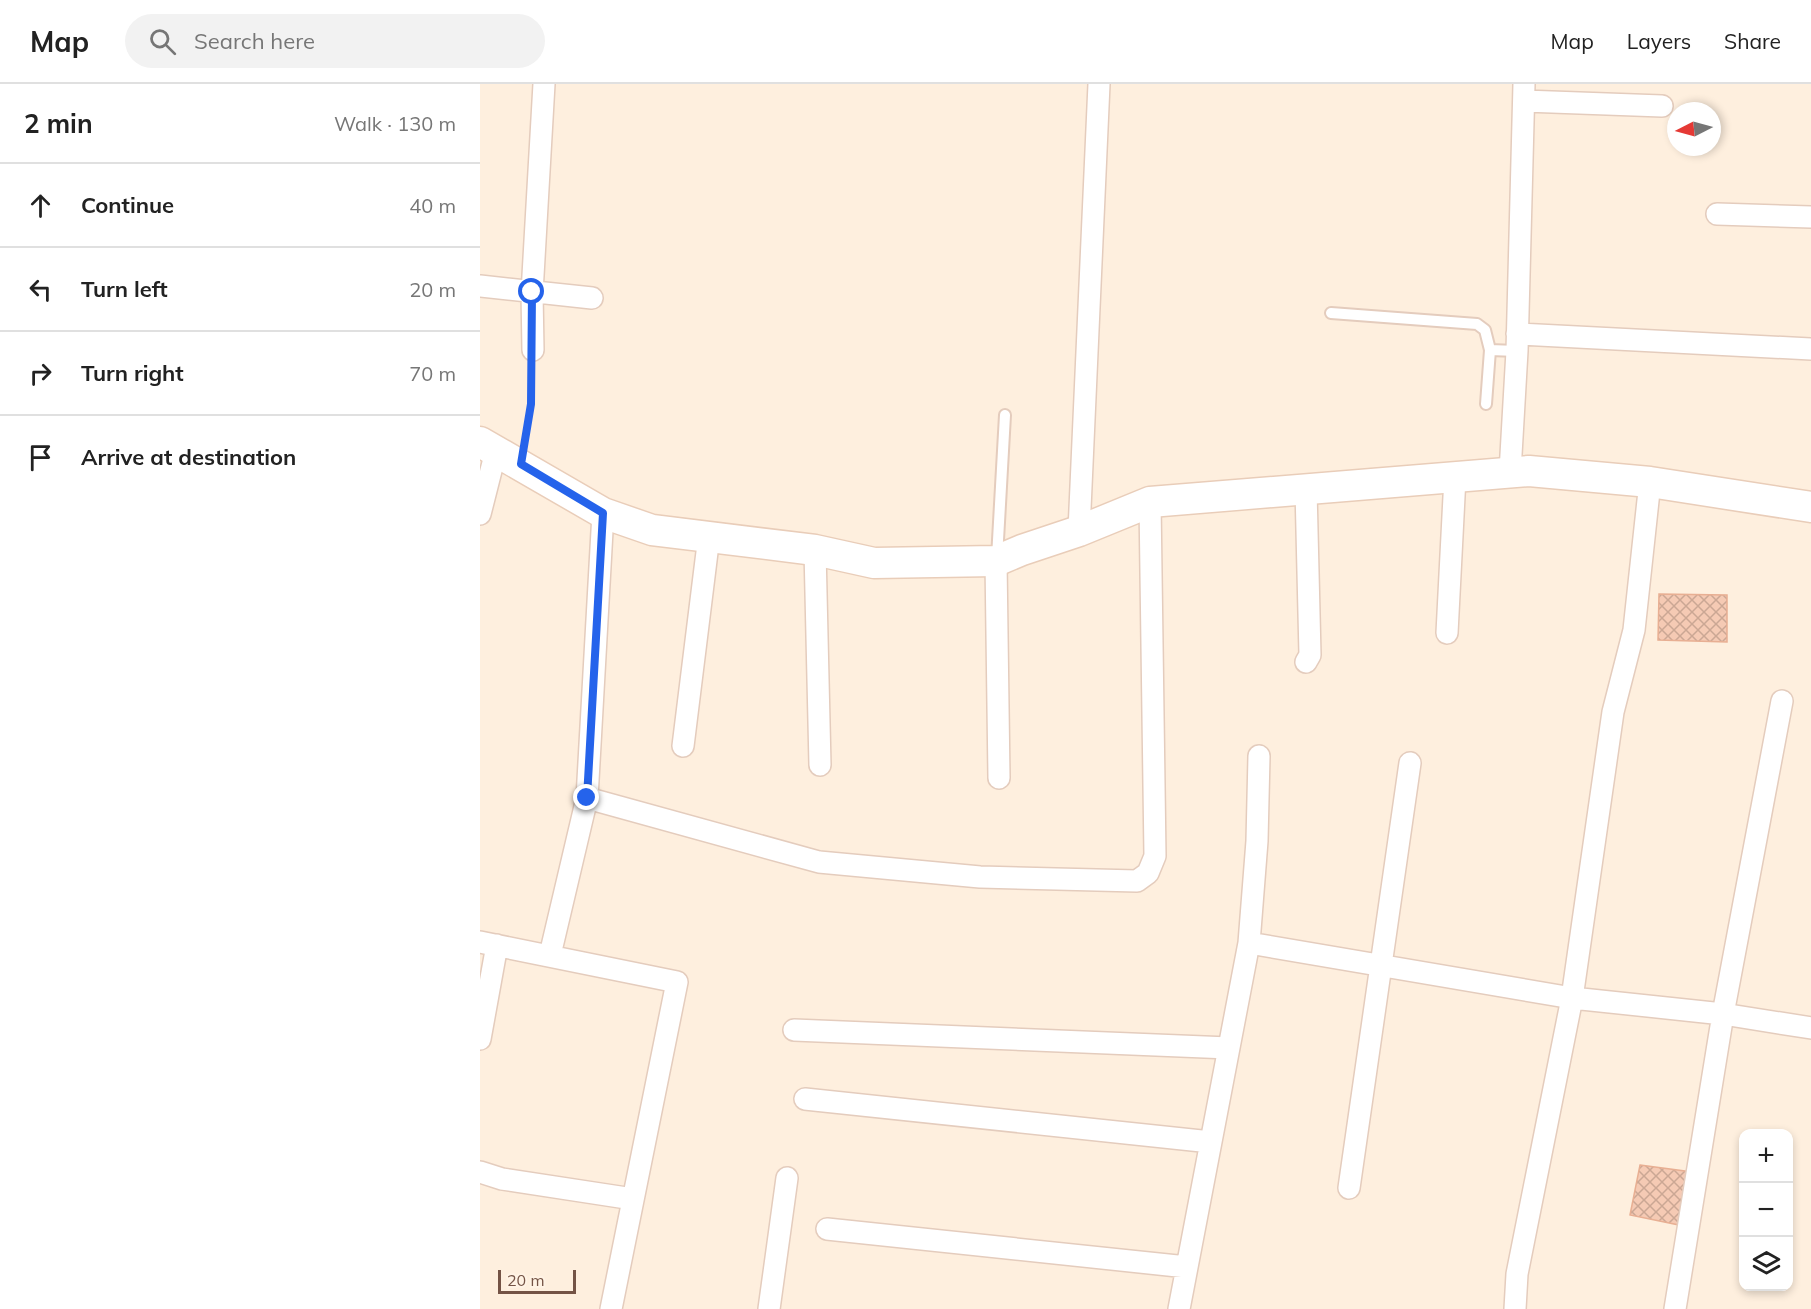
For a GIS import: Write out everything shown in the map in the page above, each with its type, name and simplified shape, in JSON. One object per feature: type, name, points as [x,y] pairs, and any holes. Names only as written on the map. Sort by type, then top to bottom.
[{"type":"street","points":[[533,350],[532,292],[544,84]]},
{"type":"street","points":[[1079,531],[1099,84]]},
{"type":"street","points":[[1510,472],[1517,343],[1524,93],[1662,106]]},
{"type":"street","points":[[1717,214],[1811,217]]},
{"type":"street","points":[[480,286],[592,298]]},
{"type":"street","points":[[1517,343],[1811,349]]},
{"type":"street","points":[[480,514],[499,452],[603,513],[652,530],[815,550],[874,562],[996,561],[1150,502],[1510,472],[1529,471],[1650,482],[1811,507]]},
{"type":"street","points":[[1447,633],[1455,477]]},
{"type":"street","points":[[1515,1309],[1517,1274],[1572,998],[1613,711],[1634,630],[1650,482]]},
{"type":"street","points":[[1306,489],[1310,655],[1306,662]]},
{"type":"street","points":[[587,798],[819,862],[980,877],[1137,881],[1148,873],[1155,856],[1150,502]]},
{"type":"street","points":[[550,955],[587,798],[603,513]]},
{"type":"street","points":[[683,746],[709,536]]},
{"type":"street","points":[[815,550],[820,765]]},
{"type":"street","points":[[996,561],[999,778]]},
{"type":"street","points":[[1675,1309],[1723,1014],[1782,701]]},
{"type":"street","points":[[1179,1309],[1250,943],[1257,841],[1259,756]]},
{"type":"street","points":[[1349,1188],[1410,763]]},
{"type":"street","points":[[1250,943],[1572,998],[1723,1014],[1811,1028]]},
{"type":"street","points":[[480,1039],[489,944],[677,982],[611,1309]]},
{"type":"street","points":[[794,1030],[1229,1048]]},
{"type":"street","points":[[805,1099],[1211,1142]]},
{"type":"street","points":[[480,1172],[502,1179],[633,1199]]},
{"type":"street","points":[[769,1309],[787,1178]]},
{"type":"street","points":[[827,1229],[1187,1267]]},
{"type":"lane","points":[[1331,313],[1477,324],[1485,330],[1490,350],[1486,404]]},
{"type":"lane","points":[[1490,350],[1517,343]]},
{"type":"lane","points":[[996,561],[1005,415]]},
{"type":"path","points":[[499,452],[531,404],[533,350]]},
{"type":"building","points":[[1659,594],[1727,595],[1727,642],[1658,640]]},
{"type":"building","points":[[1640,1165],[1692,1172],[1684,1226],[1630,1215]]},
{"type":"route","points":[[532,292],[531,404],[521,464],[603,513],[587,798]]}]
